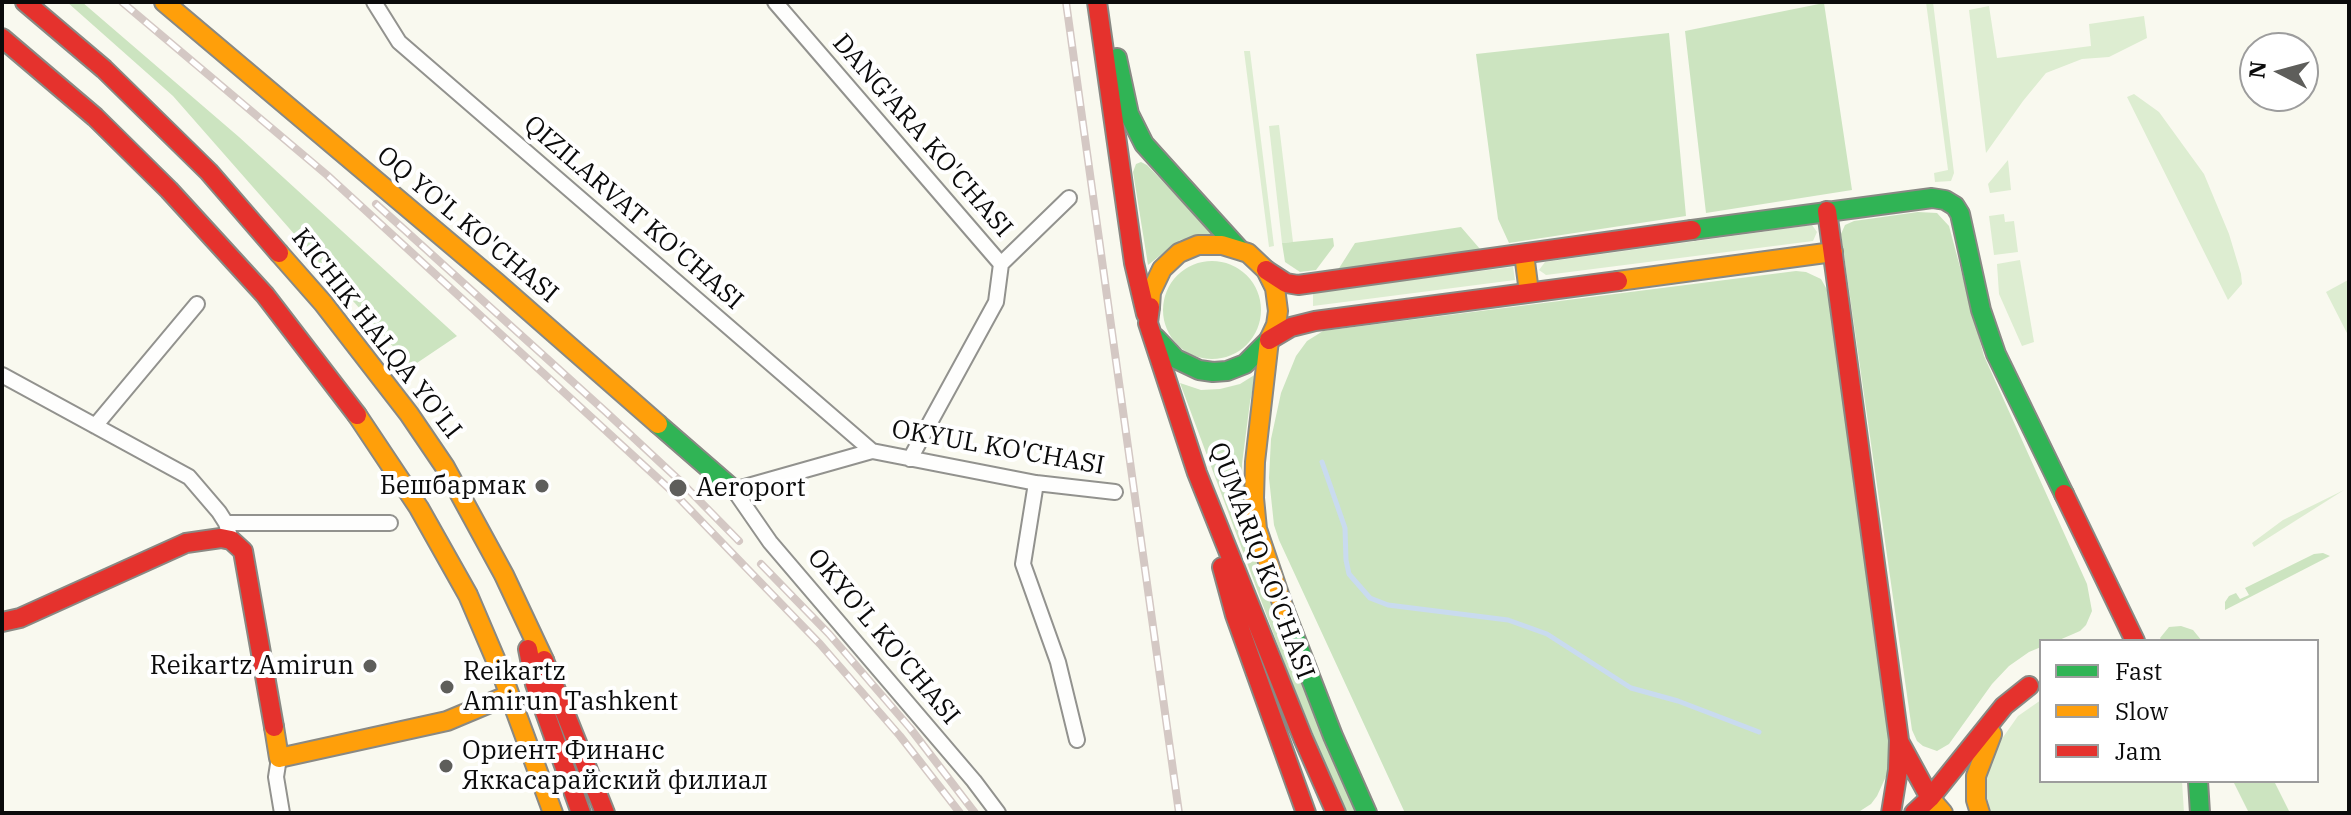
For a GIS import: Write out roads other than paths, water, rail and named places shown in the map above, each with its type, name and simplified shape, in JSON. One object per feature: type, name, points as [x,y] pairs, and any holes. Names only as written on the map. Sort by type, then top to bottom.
[{"type":"main road","name":"KICHIK HALQA YO'LI","points":[[25,2],[104,69],[176,137],[242,207],[323,303],[424,434],[504,575],[544,680],[605,813]]},
{"type":"main road","name":"OQ YO'L KO'CHASI","points":[[164,2],[496,282],[734,490]]},
{"type":"main road","name":"QUMARIQ KO'CHASI","points":[[1097,2],[1132,249],[1148,323],[1197,473],[1336,813]]},
{"type":"main road","points":[[1108,2],[1120,82],[1138,133],[1150,153],[1239,249],[1286,283],[1298,285],[1827,211],[1936,198],[1950,202],[1958,210],[1981,310],[1996,354],[2134,639]]},
{"type":"main road","points":[[2,38],[95,117],[141,162],[242,269],[323,368],[402,482],[468,595],[553,813]]},
{"type":"main road","points":[[1827,211],[1899,740],[1891,813]]},
{"type":"main road","name":"QUMARIQ KO'CHASI","points":[[1239,249],[1205,244],[1189,248],[1162,269],[1151,292],[1148,323],[1169,354],[1199,370],[1227,371],[1251,359],[1269,340],[1276,325],[1278,298],[1266,270]]},
{"type":"main road","points":[[1269,340],[1291,327],[1315,321],[1833,252]]},
{"type":"main road","points":[[1524,254],[1529,292]]},
{"type":"main road","name":"QUMARIQ KO'CHASI","points":[[1269,340],[1255,462],[1257,529],[1269,571],[1317,696],[1367,813]]},
{"type":"main road","points":[[1197,473],[1235,615],[1306,813]]},
{"type":"main road","points":[[2,622],[20,618],[186,543],[226,534],[243,551],[279,758],[447,721],[544,680],[581,813]]},
{"type":"main road","points":[[1913,813],[1930,798],[1997,714],[2012,699],[2035,684]]},
{"type":"main road","points":[[1980,813],[1975,783],[1983,753],[2007,710],[2035,684]]},
{"type":"main road","points":[[1899,740],[1930,798],[1943,813]]},
{"type":"main road","points":[[2198,783],[2200,813]]},
{"type":"street","name":"QIZILARVAT KO'CHASI","points":[[374,2],[399,42],[872,451]]},
{"type":"street","name":"DANG'ARA KO'CHASI","points":[[775,2],[1001,264]]},
{"type":"street","name":"DANG'ARA KO'CHASI","points":[[910,459],[996,302],[1001,264],[1069,198]]},
{"type":"street","points":[[95,426],[197,304]]},
{"type":"street","points":[[2,375],[189,477],[226,534],[390,523]]},
{"type":"street","name":"OKYUL KO'CHASI","points":[[734,490],[872,451],[1036,483],[1115,492]]},
{"type":"street","points":[[1036,483],[1023,564],[1058,662],[1077,740]]},
{"type":"street","name":"OKYO'L KO'CHASI","points":[[734,490],[770,542],[998,813]]},
{"type":"street","points":[[279,758],[276,777],[282,813]]},
{"type":"waterway","points":[[1322,462],[1345,528],[1349,574],[1370,598],[1388,605],[1508,620],[1547,634],[1631,688],[1678,701],[1759,732]]},
{"type":"railway","points":[[122,2],[327,175],[675,494],[820,644],[900,736],[960,813]]},
{"type":"railway","points":[[1066,2],[1179,813]]},
{"type":"railway","points":[[376,204],[606,412],[739,541]]},
{"type":"railway","points":[[761,564],[829,634],[910,728],[975,813]]},
{"type":"place","name":"Бешбармак","points":[[542,486]]},
{"type":"place","name":"Aeroport","points":[[678,488]]},
{"type":"place","name":"Reikartz Amirun","points":[[370,666]]},
{"type":"place","name":"Reikartz Amirun Tashkent","points":[[447,687]]},
{"type":"place","name":"Ориент Финанс Яккасарайский филиал","points":[[446,766]]}]
